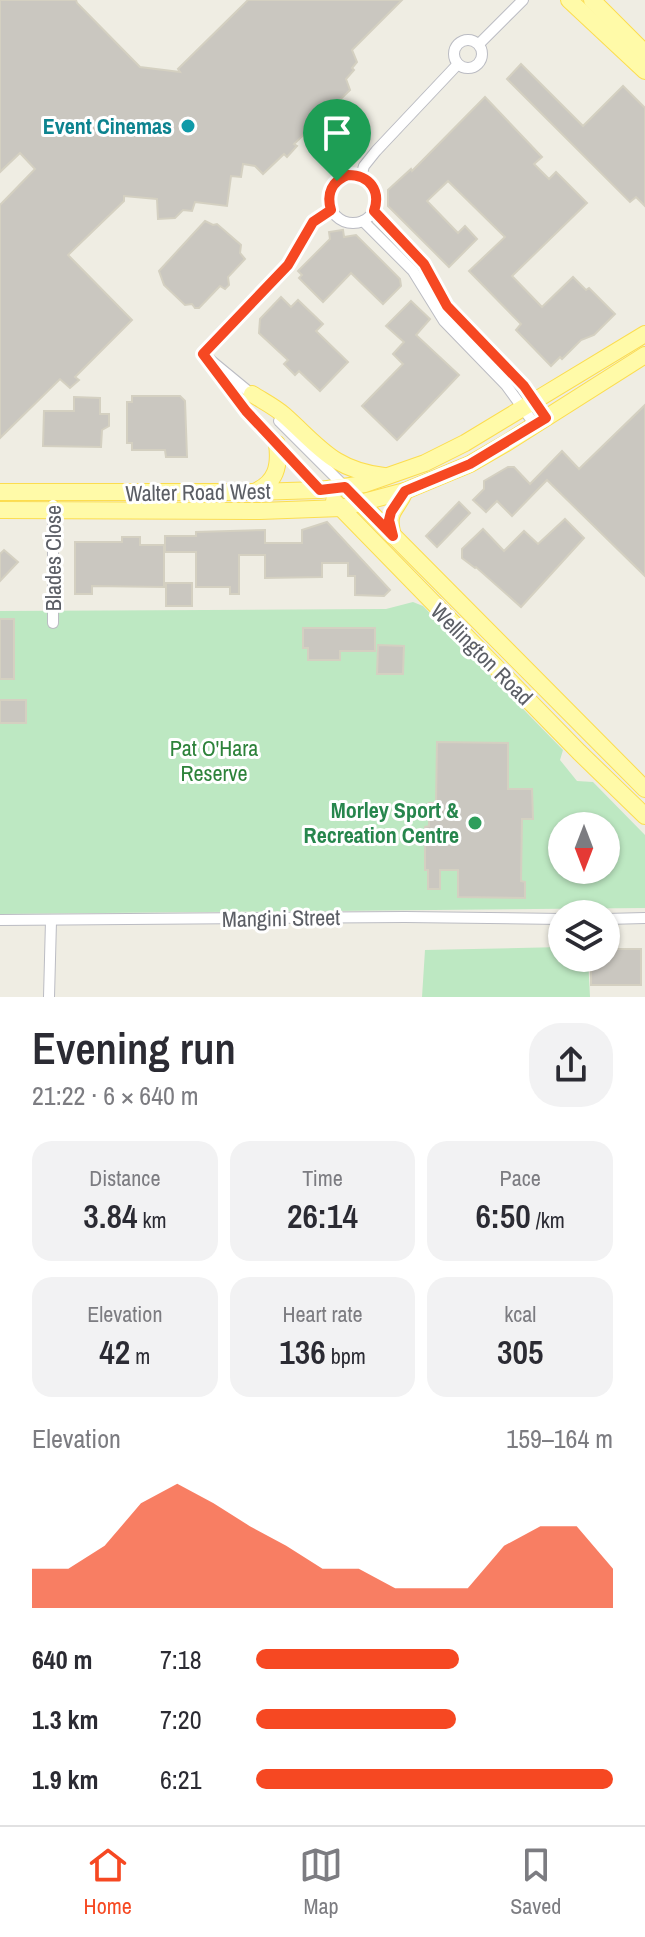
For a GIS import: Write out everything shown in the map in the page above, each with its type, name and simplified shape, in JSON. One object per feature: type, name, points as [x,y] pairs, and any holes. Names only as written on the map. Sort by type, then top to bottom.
[{"type":"main road","points":[[569,0],[645,71]]},
{"type":"main road","points":[[592,0],[645,53]]},
{"type":"main road","name":"Walter Road West","points":[[0,492],[253,492],[345,487],[388,476],[444,454],[530,406],[645,334]]},
{"type":"main road","name":"Walter Road West","points":[[0,510],[309,511],[341,508],[405,491],[470,464],[645,355]]},
{"type":"main road","points":[[252,394],[281,413],[328,457],[359,471],[388,476]]},
{"type":"main road","points":[[253,492],[264,488],[278,468],[277,444]]},
{"type":"main road","name":"Wellington Road","points":[[345,487],[645,789]]},
{"type":"main road","name":"Wellington Road","points":[[320,490],[645,816]]},
{"type":"main road","points":[[393,536],[389,520],[391,512],[405,491]]},
{"type":"street","points":[[479,44],[523,0]]},
{"type":"street","points":[[458,64],[454,53],[460,43],[467,40],[479,44]]},
{"type":"street","points":[[458,64],[470,68],[478,65],[482,55],[479,44]]},
{"type":"street","points":[[361,176],[364,166],[376,151],[458,64]]},
{"type":"street","points":[[348,175],[361,176],[374,188],[374,211],[363,221],[348,223],[331,210],[330,191],[337,181],[348,175]]},
{"type":"street","points":[[203,354],[288,265],[313,222],[331,210]]},
{"type":"street","points":[[374,211],[424,264],[447,306],[524,386],[530,406]]},
{"type":"street","points":[[363,221],[413,271],[444,321],[530,406],[540,421]]},
{"type":"street","points":[[203,354],[252,394],[345,487]]},
{"type":"street","points":[[203,354],[246,411],[320,490]]},
{"type":"street","name":"Blades Close","points":[[53,493],[53,623]]},
{"type":"street","points":[[620,919],[645,918]]},
{"type":"street","name":"Mangini Street","points":[[0,920],[548,919]]},
{"type":"street","points":[[49,997],[51,921]]},
{"type":"green space","name":"Pat O'Hara Reserve","points":[[413,602],[423,606],[563,750],[560,760],[577,781],[593,782],[645,835],[645,908],[620,908],[620,900],[548,900],[548,909],[0,914],[0,611],[386,609]]},
{"type":"green space","points":[[548,947],[548,972],[589,972],[590,997],[422,997],[425,950]]},
{"type":"building","points":[[0,0],[76,0],[140,67],[180,72],[178,69],[248,0],[402,0],[352,50],[357,62],[346,79],[350,90],[294,144],[297,146],[287,157],[284,154],[263,174],[255,166],[243,164],[241,177],[231,176],[227,206],[195,202],[192,211],[183,210],[175,218],[158,219],[157,199],[124,196],[124,201],[68,255],[132,320],[75,377],[79,380],[70,388],[60,379],[0,438],[0,205],[35,169],[20,153],[0,172]]},
{"type":"building","points":[[521,64],[583,126],[623,86],[645,108],[645,206],[636,197],[630,202],[507,79]]},
{"type":"building","points":[[485,97],[542,157],[534,164],[549,179],[556,172],[587,203],[512,276],[542,307],[573,277],[615,314],[594,335],[581,340],[551,366],[516,330],[521,324],[469,271],[505,237],[448,181],[427,201],[458,233],[465,226],[477,239],[449,267],[388,206],[388,190],[412,171]]},
{"type":"building","points":[[205,221],[217,224],[241,245],[240,253],[245,259],[228,277],[229,285],[225,289],[220,286],[199,308],[195,308],[192,304],[185,305],[164,285],[159,271]]},
{"type":"building","points":[[343,230],[344,237],[356,235],[400,279],[401,286],[383,304],[351,273],[323,302],[299,278],[302,275],[298,271],[330,239],[329,232]]},
{"type":"building","points":[[281,297],[291,307],[298,300],[323,324],[316,331],[348,362],[320,391],[299,371],[295,375],[284,364],[288,360],[259,333],[260,319]]},
{"type":"building","points":[[411,301],[430,319],[416,335],[459,375],[397,440],[362,406],[403,364],[393,354],[404,342],[386,326]]},
{"type":"building","points":[[132,396],[180,396],[185,401],[187,457],[166,457],[165,450],[132,450],[132,443],[127,443],[127,402],[132,402]]},
{"type":"building","points":[[74,397],[100,398],[100,414],[109,414],[109,426],[102,430],[101,447],[43,446],[44,411],[74,411]]},
{"type":"building","points":[[645,405],[645,576],[547,480],[512,516],[497,501],[486,512],[473,500],[484,489],[484,481],[508,467],[514,467],[530,484],[562,451],[579,469]]},
{"type":"building","points":[[459,502],[470,513],[437,547],[426,536]]},
{"type":"building","points":[[565,519],[584,538],[521,607],[462,558],[462,549],[483,529],[504,551],[524,531],[538,544]]},
{"type":"building","points":[[327,522],[390,590],[384,596],[355,595],[355,576],[348,576],[348,563],[322,563],[322,577],[265,578],[265,555],[239,555],[239,594],[230,594],[230,587],[196,587],[196,552],[165,552],[165,536],[196,536],[196,532],[265,530],[265,543],[302,543],[302,530]]},
{"type":"building","points":[[122,537],[140,537],[140,545],[164,545],[164,587],[92,586],[92,594],[75,594],[75,542],[122,542]]},
{"type":"building","points":[[4,550],[18,562],[0,581],[0,554]]},
{"type":"building","points":[[166,583],[192,583],[192,606],[166,606]]},
{"type":"building","points":[[0,619],[14,619],[14,679],[0,679]]},
{"type":"building","points":[[303,628],[375,628],[375,651],[340,651],[340,660],[308,660],[308,648],[303,648]]},
{"type":"building","points":[[378,645],[404,646],[403,674],[377,674]]},
{"type":"building","points":[[0,700],[26,700],[26,723],[0,723]]},
{"type":"building","name":"Morley Sport & Recreation Centre","points":[[437,742],[508,743],[508,789],[532,789],[533,819],[522,819],[521,881],[525,882],[525,898],[458,897],[458,870],[440,870],[440,889],[428,889],[425,827],[429,826],[429,803],[436,803]]},
{"type":"building","points":[[620,949],[641,949],[641,985],[591,985],[591,972],[620,972]]},
{"type":"place","name":"Event Cinemas","points":[[188,126]]},
{"type":"place","name":"Morley Sport & Recreation Centre","points":[[475,823]]},
{"type":"route","points":[[355,175],[371,183],[376,195],[374,211],[424,264],[447,306],[524,386],[546,418],[470,464],[405,491],[391,512],[389,520],[393,536],[345,487],[320,490],[246,411],[203,354],[288,265],[313,222],[331,210],[330,191],[337,181],[355,175]]}]
